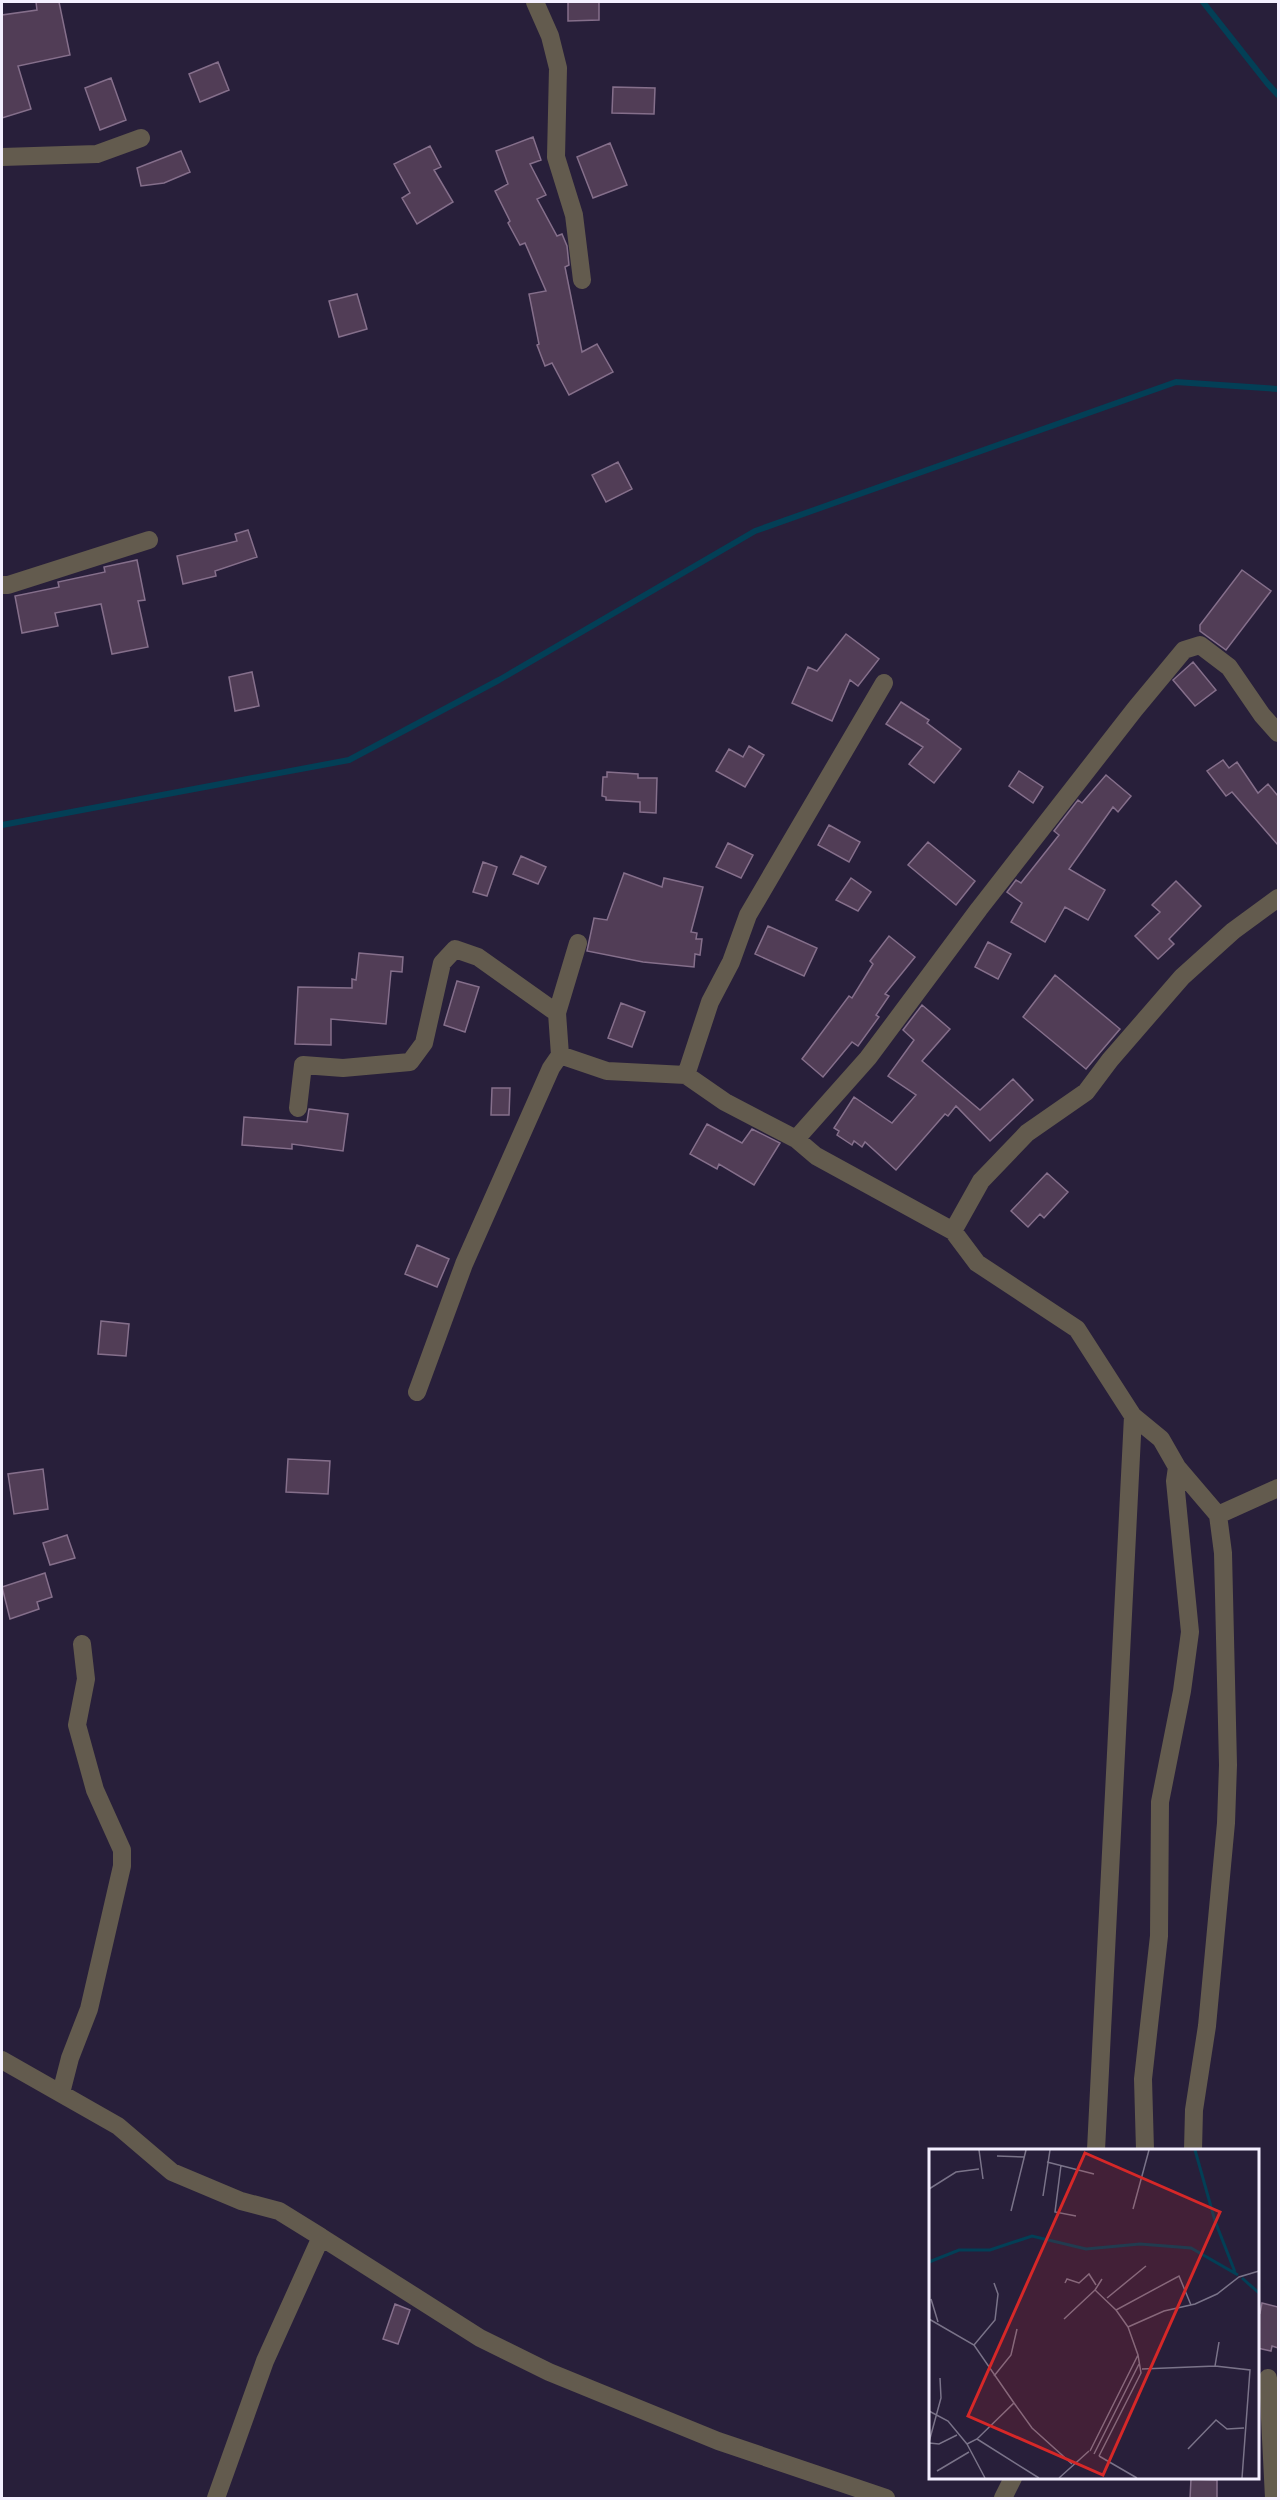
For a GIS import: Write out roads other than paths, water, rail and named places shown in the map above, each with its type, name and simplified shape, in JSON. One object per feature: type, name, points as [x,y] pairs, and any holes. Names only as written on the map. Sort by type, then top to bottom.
[{"type":"street","points":[[535,2],[556,56],[558,68],[556,157],[574,215],[582,280]]},
{"type":"street","points":[[2,158],[97,154],[141,138]]},
{"type":"street","points":[[2,585],[149,540]]},
{"type":"street","points":[[796,1139],[868,1058],[979,909],[1135,709],[1184,650],[1200,645],[1223,660],[1278,734]]},
{"type":"street","points":[[686,1075],[710,1002],[731,962],[748,915],[884,682]]},
{"type":"street","points":[[953,1231],[981,1181],[1027,1133],[1086,1092],[1110,1060],[1182,977],[1233,931],[1278,898]]},
{"type":"street","points":[[417,1392],[464,1264],[551,1068],[560,1055],[557,1013],[578,943]]},
{"type":"street","points":[[298,1108],[303,1065],[343,1068],[410,1062],[424,1043],[442,963],[455,949],[478,957],[557,1013]]},
{"type":"street","points":[[560,1055],[607,1071],[686,1075],[725,1102],[796,1139],[816,1156],[953,1231],[977,1263],[1077,1329],[1133,1416],[1161,1439],[1177,1467],[1218,1515],[1223,1553],[1226,1636],[1227,1800],[1222,1883],[1213,1945],[1207,2026],[1194,2110],[1193,2149]]},
{"type":"street","points":[[1096,2149],[1133,1416]]},
{"type":"street","points":[[1145,2149],[1143,2079],[1159,1936],[1160,1802],[1182,1691],[1190,1632],[1175,1482],[1177,1467]]},
{"type":"street","points":[[1218,1515],[1278,1488]]},
{"type":"street","points":[[61,2093],[70,2058],[89,2009],[122,1866],[122,1850],[95,1790],[77,1725],[86,1679],[82,1644]]},
{"type":"street","points":[[2,2060],[118,2126],[172,2172],[241,2201],[279,2211],[480,2337],[549,2372],[718,2441],[886,2499]]},
{"type":"street","points":[[216,2499],[265,2361],[321,2237]]},
{"type":"street","points":[[1268,2378],[1274,2499]]},
{"type":"street","points":[[1003,2499],[1013,2479]]},
{"type":"waterway","points":[[1203,2],[1278,95]]},
{"type":"waterway","points":[[2,825],[349,760],[499,680],[755,531],[1176,382],[1278,389]]}]
